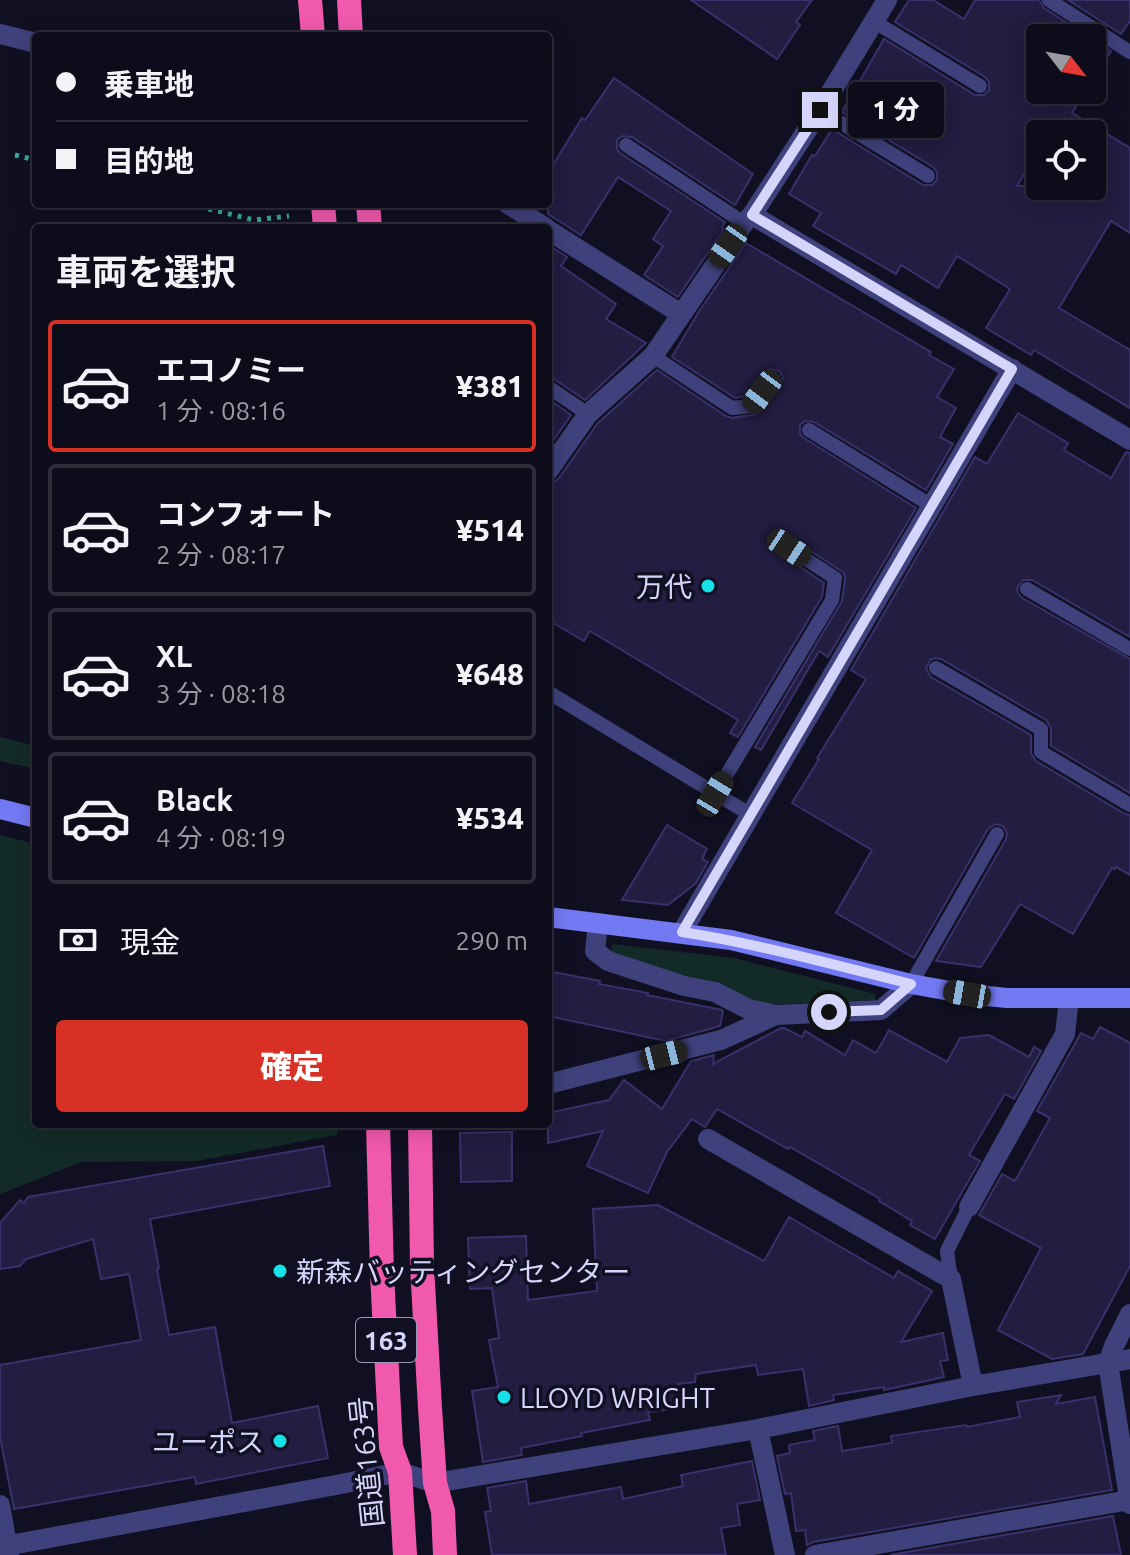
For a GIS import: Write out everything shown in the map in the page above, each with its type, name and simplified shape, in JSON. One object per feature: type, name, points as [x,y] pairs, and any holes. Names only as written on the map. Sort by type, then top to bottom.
[{"type":"highway","points":[[310,0],[313,32]]},
{"type":"highway","points":[[349,0],[351,32]]},
{"type":"highway","name":"国道163号","points":[[378,1128],[391,1447],[400,1472],[405,1555]]},
{"type":"highway","name":"163","points":[[420,1128],[422,1266],[435,1483],[443,1511],[445,1555]]},
{"type":"street","points":[[552,465],[588,414],[653,356],[820,110],[887,0]]},
{"type":"street","points":[[0,34],[32,42]]},
{"type":"street","points":[[514,208],[539,224]]},
{"type":"street","points":[[748,219],[1130,440]]},
{"type":"street","points":[[552,232],[681,314]]},
{"type":"street","points":[[682,932],[1012,369]]},
{"type":"street","points":[[0,809],[32,817]]},
{"type":"street","points":[[552,917],[731,940],[911,984],[967,994],[1007,998],[1130,998]]},
{"type":"street","points":[[598,923],[595,951],[608,961],[684,986],[715,992],[748,1009],[776,1015],[881,1010],[911,984]]},
{"type":"street","points":[[969,1207],[1065,1034],[1069,998]]},
{"type":"street","points":[[552,1083],[721,1040],[776,1015]]},
{"type":"street","points":[[708,1139],[951,1279],[973,1386]]},
{"type":"street","points":[[815,1555],[1130,1502],[1108,1363],[1130,1314]]},
{"type":"street","points":[[0,1505],[5,1549],[400,1472],[435,1483],[758,1429],[973,1386],[1130,1359]]},
{"type":"street","points":[[758,1429],[785,1555]]},
{"type":"lane","points":[[1049,0],[1130,52]]},
{"type":"lane","points":[[875,22],[980,86]]},
{"type":"lane","points":[[820,110],[928,176]]},
{"type":"lane","points":[[626,145],[748,219]]},
{"type":"lane","points":[[653,356],[732,408],[752,406],[773,378]]},
{"type":"lane","points":[[552,390],[588,414]]},
{"type":"lane","points":[[809,430],[932,506]]},
{"type":"lane","points":[[715,794],[832,600],[835,578],[789,548]]},
{"type":"lane","points":[[1027,589],[1130,649]]},
{"type":"lane","points":[[936,668],[1041,729],[1041,752],[1130,805]]},
{"type":"lane","points":[[552,694],[751,815]]},
{"type":"lane","points":[[911,984],[997,834]]},
{"type":"lane","points":[[951,1279],[947,1251],[969,1207]]},
{"type":"path","points":[[15,155],[32,159]]},
{"type":"path","points":[[205,208],[254,220],[289,216]]},
{"type":"green space","points":[[0,737],[32,745],[32,768],[0,761]]},
{"type":"green space","points":[[0,835],[32,843],[32,1128],[337,1128],[337,1135],[196,1161],[81,1162],[0,1194]]},
{"type":"green space","points":[[612,944],[734,958],[875,994],[875,1000],[756,1005],[611,952]]},
{"type":"building","points":[[691,0],[812,0],[796,22],[800,25],[777,59]]},
{"type":"building","points":[[909,0],[933,0],[964,19],[975,0],[1039,0],[1044,8],[1069,24],[1026,24],[1026,104],[1077,104],[1072,113],[1084,120],[1026,120],[1026,171],[1017,186],[1026,186],[1026,200],[1106,200],[1106,134],[1130,148],[1130,233],[1111,221],[1059,308],[1130,350],[1130,408],[1034,350],[1031,355],[986,328],[1010,289],[957,256],[938,288],[901,265],[896,274],[813,226],[821,213],[789,194],[832,129],[923,185],[932,185],[937,180],[933,167],[842,112],[884,39],[975,95],[984,95],[989,90],[985,77],[895,22]]},
{"type":"building","points":[[1068,0],[1130,0],[1130,21],[1121,34]]},
{"type":"building","points":[[614,78],[753,174],[735,205],[632,137],[622,136],[617,140],[620,153],[725,222],[724,229],[678,297],[644,275],[663,246],[653,239],[671,211],[618,177],[581,235],[548,214],[548,208],[552,208],[552,167],[582,118],[585,120]]},
{"type":"building","points":[[746,243],[931,352],[929,355],[954,369],[937,397],[956,408],[940,437],[953,444],[926,490],[814,422],[805,421],[800,425],[800,434],[804,438],[916,508],[828,657],[819,651],[761,750],[755,747],[842,601],[844,573],[794,540],[789,538],[780,543],[780,552],[824,583],[822,597],[738,737],[730,733],[738,720],[590,631],[584,641],[552,622],[552,483],[559,478],[598,423],[657,370],[732,418],[757,414],[781,383],[783,378],[780,371],[770,369],[747,396],[735,398],[672,357]]},
{"type":"building","points":[[552,248],[567,257],[561,266],[616,304],[606,319],[646,343],[585,400],[554,379]]},
{"type":"building","points":[[552,402],[571,415],[552,442]]},
{"type":"building","points":[[1018,413],[1068,443],[1064,450],[1111,478],[1126,452],[1130,453],[1130,637],[1032,580],[1023,580],[1017,588],[1022,598],[1130,659],[1130,793],[1051,746],[1051,728],[1046,720],[941,659],[930,660],[926,669],[931,677],[1031,735],[1031,753],[1036,761],[1130,815],[1130,875],[1112,868],[1073,934],[1020,904],[981,967],[936,961],[1006,839],[1003,826],[996,824],[988,829],[914,958],[836,913],[872,850],[792,803],[866,679],[851,670],[975,457],[987,464]]},
{"type":"building","points":[[667,825],[707,849],[702,859],[708,862],[696,883],[668,905],[622,900]]},
{"type":"building","points":[[552,972],[723,1011],[720,1026],[666,1041],[552,1017]]},
{"type":"building","points":[[1100,1027],[1130,1043],[1130,1266],[1083,1354],[1052,1359],[998,1330],[1041,1248],[979,1215],[1002,1174],[1015,1181],[1050,1118],[1037,1111],[1081,1033],[1093,1039]]},
{"type":"building","points":[[781,1028],[802,1037],[805,1031],[845,1055],[853,1040],[876,1053],[889,1030],[947,1062],[960,1038],[989,1035],[1029,1057],[1034,1047],[1041,1051],[1014,1099],[1005,1094],[969,1155],[980,1161],[935,1239],[910,1225],[912,1221],[880,1199],[717,1109],[705,1127],[692,1119],[667,1152],[648,1193],[587,1166],[603,1131],[548,1143],[552,1112],[609,1100],[624,1080],[662,1109],[691,1061],[714,1055],[713,1064]]},
{"type":"building","points":[[512,1132],[512,1181],[461,1182],[460,1133]]},
{"type":"building","points":[[323,1146],[330,1186],[150,1219],[169,1335],[215,1327],[232,1423],[318,1406],[328,1458],[196,1484],[195,1477],[14,1509],[0,1437],[0,1365],[141,1340],[129,1274],[101,1279],[93,1239],[26,1259],[20,1266],[0,1269],[0,1223],[20,1200],[24,1203],[28,1197]]},
{"type":"building","points":[[658,1205],[764,1261],[789,1217],[894,1278],[898,1271],[932,1291],[901,1342],[943,1333],[948,1360],[940,1361],[944,1377],[884,1390],[884,1387],[833,1395],[834,1400],[809,1406],[803,1369],[758,1375],[756,1365],[696,1374],[695,1382],[678,1384],[681,1408],[648,1412],[650,1420],[521,1448],[522,1455],[483,1462],[472,1391],[498,1387],[489,1340],[499,1338],[492,1288],[470,1289],[468,1238],[526,1236],[528,1300],[597,1291],[593,1209]]},
{"type":"building","points":[[1061,1395],[1056,1404],[1095,1397],[1112,1490],[807,1545],[805,1530],[796,1531],[791,1493],[785,1494],[777,1456],[790,1453],[789,1445],[815,1440],[813,1431],[838,1426],[842,1451],[892,1443],[891,1436],[1020,1417],[1017,1402]]},
{"type":"building","points":[[752,1461],[760,1500],[737,1504],[740,1525],[721,1528],[726,1555],[492,1555],[485,1512],[491,1511],[487,1488],[526,1481],[529,1504],[621,1487],[623,1499],[683,1486],[681,1475]]},
{"type":"building","points":[[1113,1516],[1121,1555],[890,1555]]},
{"type":"place","name":"万代","points":[[708,586]]},
{"type":"place","name":"新森バッティングセンター","points":[[280,1271]]},
{"type":"place","name":"LLOYD WRIGHT","points":[[504,1397]]},
{"type":"place","name":"ユーポス","points":[[280,1441]]},
{"type":"route","points":[[820,110],[752,215],[1012,369],[682,932],[731,940],[911,984],[881,1010],[829,1012]]}]
